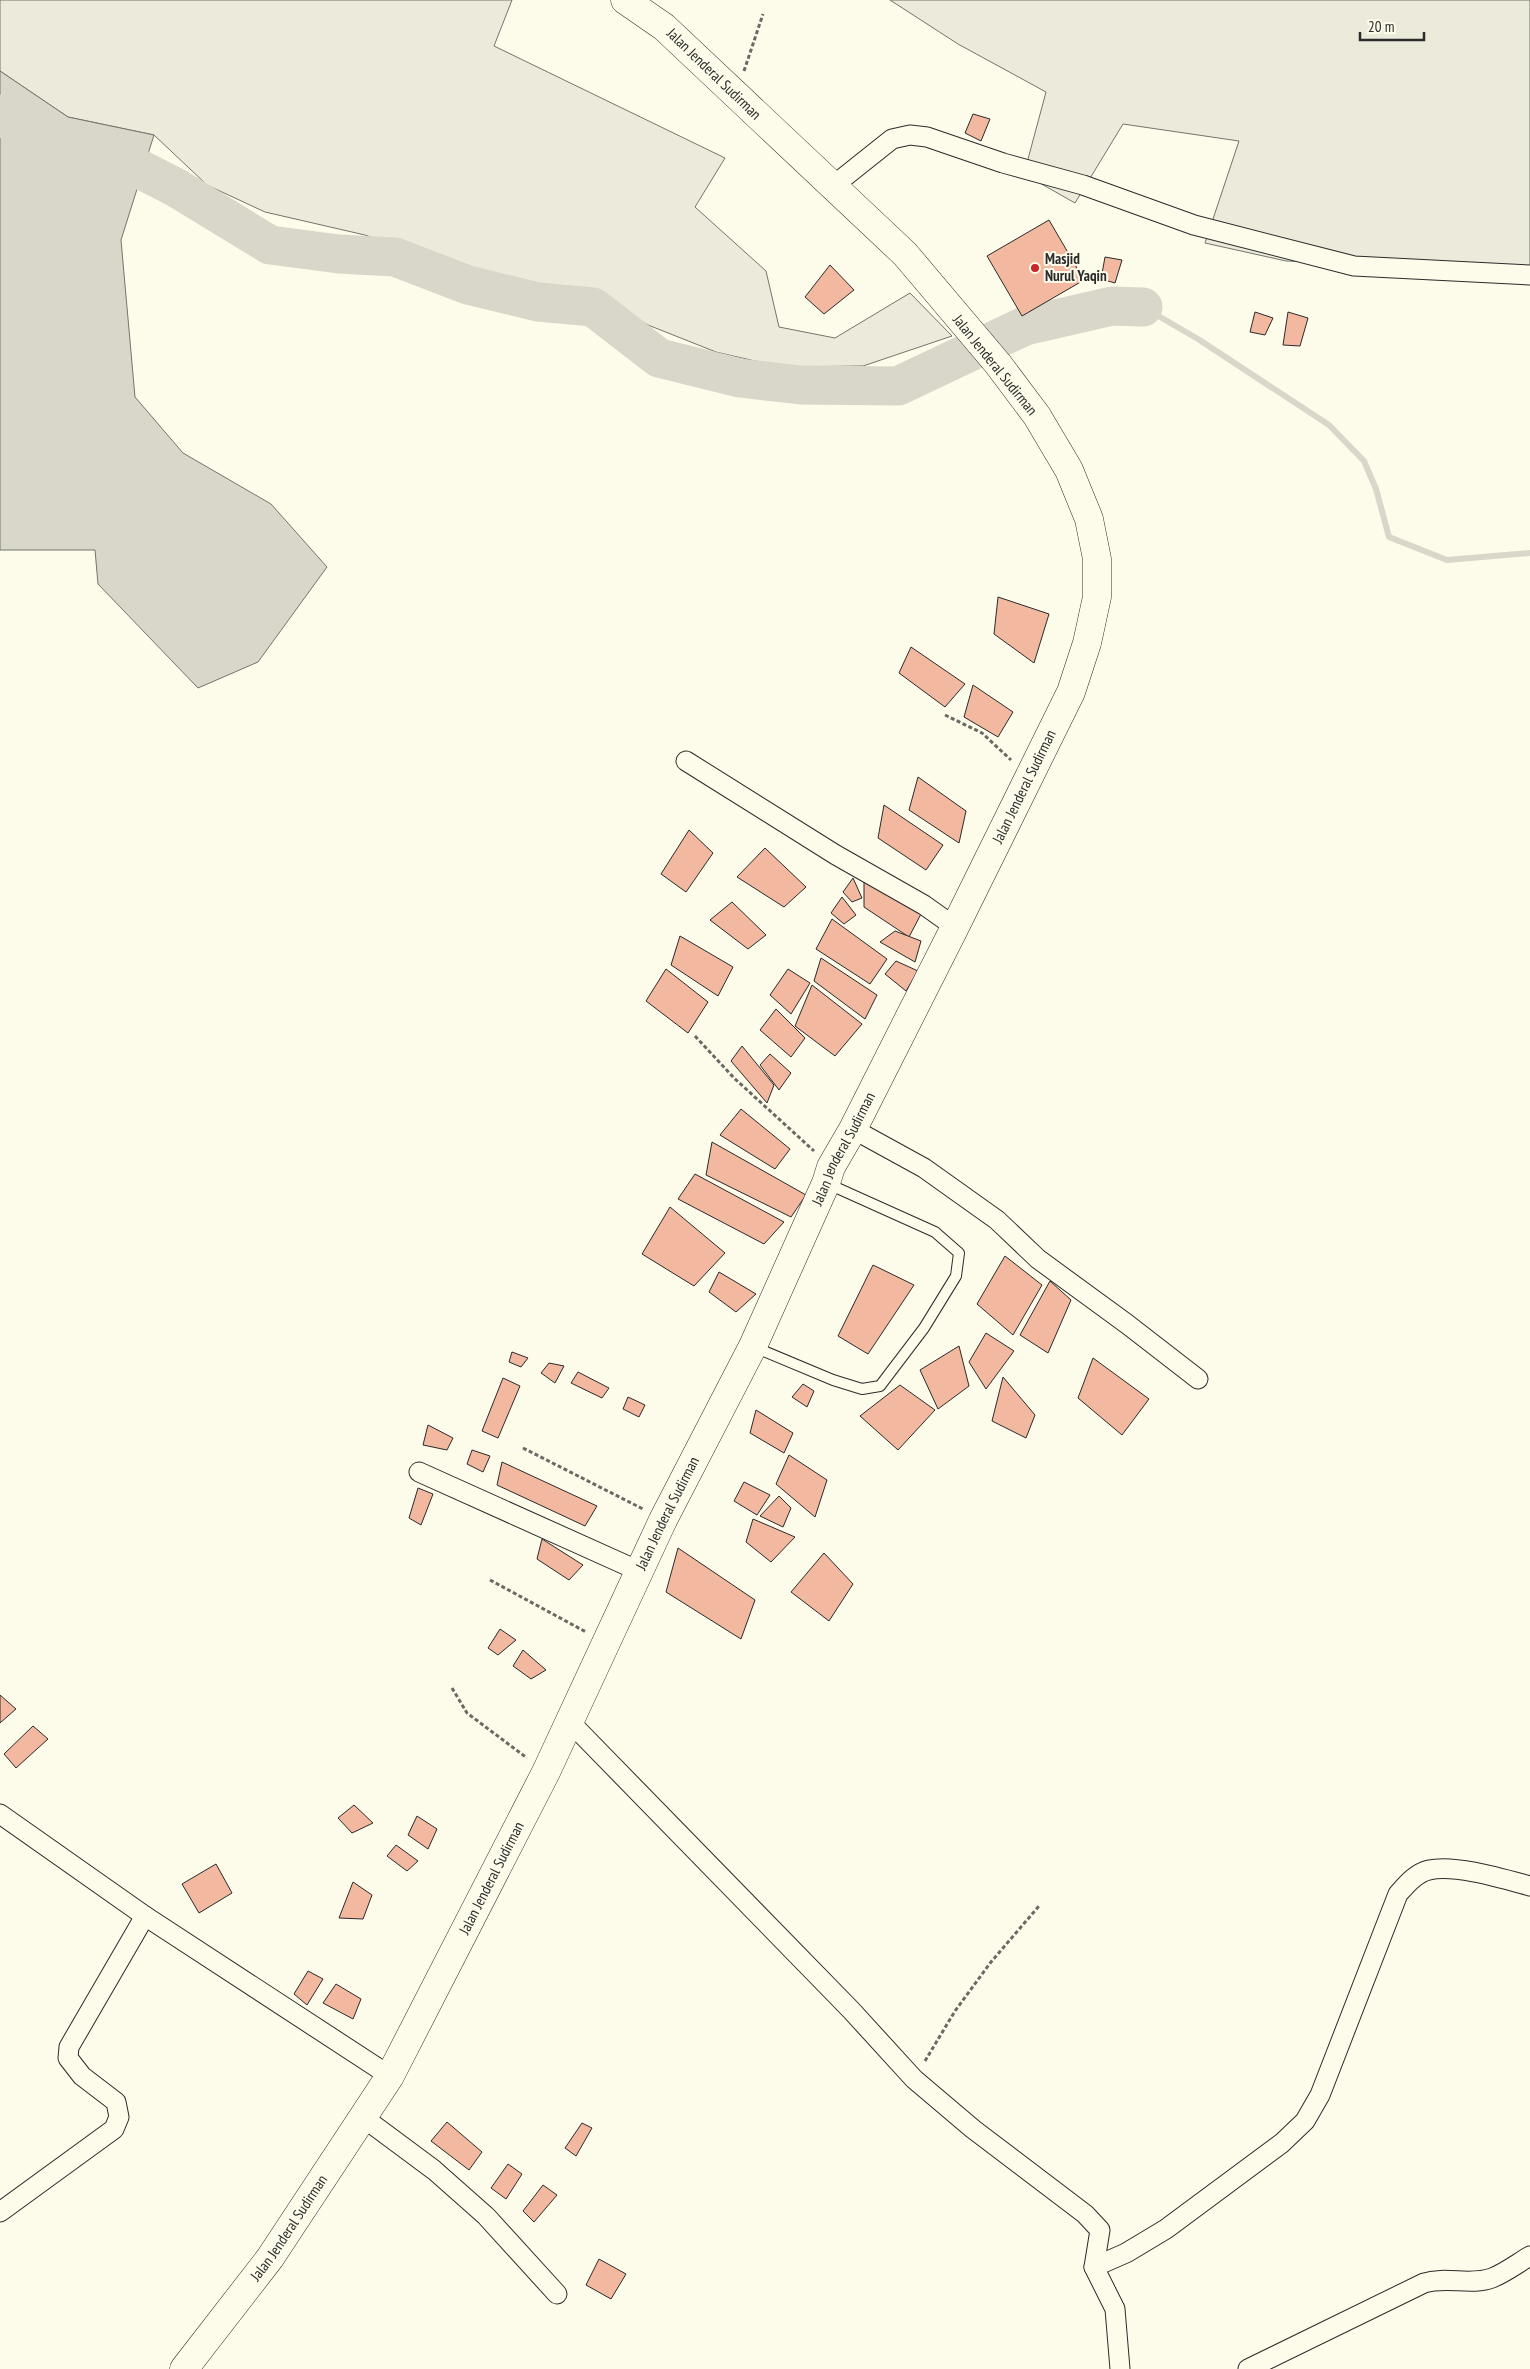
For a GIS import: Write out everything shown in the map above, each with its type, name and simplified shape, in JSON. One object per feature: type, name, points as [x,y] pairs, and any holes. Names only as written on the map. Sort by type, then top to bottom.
[{"type":"highway","name":"Jalan Jenderal Sudirman","points":[[184,2369],[270,2258],[390,2076],[546,1772],[663,1520],[753,1346],[828,1175],[955,927],[1071,692],[1087,643],[1097,597],[1097,559],[1088,519],[1069,470],[1037,416],[998,364],[905,254],[664,27],[625,0]]},
{"type":"street","points":[[833,186],[892,139],[910,135],[918,136],[1003,163],[1084,185],[1194,225],[1354,266],[1530,276]]},
{"type":"street","points":[[686,761],[836,855],[924,905],[955,927]]},
{"type":"street","points":[[853,1129],[924,1168],[997,1220],[1038,1259],[1127,1324],[1198,1380]]},
{"type":"street","points":[[419,1472],[639,1572]]},
{"type":"street","points":[[570,1722],[851,2010],[914,2079],[973,2129],[1085,2214],[1100,2230],[1094,2267],[1115,2309],[1120,2369]]},
{"type":"street","points":[[0,1814],[145,1916],[390,2076]]},
{"type":"street","points":[[1094,2267],[1126,2253],[1166,2229],[1282,2143],[1304,2121],[1320,2095],[1398,1894],[1412,1879],[1429,1870],[1466,1870],[1530,1886]]},
{"type":"street","points":[[0,2212],[114,2129],[119,2117],[116,2102],[82,2076],[68,2058],[69,2047],[145,1916]]},
{"type":"street","points":[[364,2118],[434,2170],[486,2216],[557,2294]]},
{"type":"street","points":[[1248,2369],[1424,2283],[1436,2279],[1477,2280],[1491,2278],[1530,2256]]},
{"type":"lane","points":[[753,1346],[833,1380],[862,1389],[880,1386],[924,1328],[956,1276],[959,1253],[935,1232],[828,1175]]},
{"type":"path","points":[[736,96],[763,14]]},
{"type":"path","points":[[945,715],[982,733],[1028,776]]},
{"type":"path","points":[[695,1036],[828,1175]]},
{"type":"path","points":[[524,1448],[663,1520]]},
{"type":"path","points":[[490,1580],[606,1643]]},
{"type":"path","points":[[452,1688],[467,1713],[546,1772]]},
{"type":"path","points":[[914,2079],[955,2011],[991,1962],[1040,1906]]},
{"type":"shaded area","points":[[0,0],[512,0],[494,46],[725,158],[695,207],[766,271],[779,327],[835,338],[910,293],[952,336],[863,366],[781,367],[716,352],[648,325],[604,298],[484,277],[365,235],[265,212],[207,185],[154,135],[68,117],[0,71]]},
{"type":"shaded area","points":[[890,0],[1530,0],[1530,270],[1286,261],[1205,243],[1239,141],[1123,124],[1075,203],[1024,174],[1046,92],[958,44]]},
{"type":"shaded area","points":[[0,71],[68,117],[154,135],[121,240],[135,397],[183,453],[271,504],[327,567],[258,662],[198,688],[98,584],[95,550],[0,550]]},
{"type":"building","points":[[973,114],[990,119],[981,141],[965,133]]},
{"type":"building","name":"Masjid Nurul Yaqin","points":[[1049,220],[1084,280],[1022,316],[987,256]]},
{"type":"building","points":[[1105,257],[1122,260],[1115,283],[1101,279]]},
{"type":"building","points":[[830,265],[854,290],[824,314],[805,297]]},
{"type":"building","points":[[1255,312],[1273,318],[1265,335],[1250,332]]},
{"type":"building","points":[[1288,312],[1308,318],[1300,346],[1283,345]]},
{"type":"building","points":[[998,597],[1049,614],[1034,663],[994,634]]},
{"type":"building","points":[[911,647],[965,684],[945,707],[899,673]]},
{"type":"building","points":[[973,685],[1013,712],[998,737],[964,717]]},
{"type":"building","points":[[918,777],[966,811],[959,843],[909,810]]},
{"type":"building","points":[[884,805],[943,845],[926,870],[878,838]]},
{"type":"building","points":[[689,830],[713,853],[686,892],[661,874]]},
{"type":"building","points":[[765,848],[806,887],[784,907],[737,877]]},
{"type":"building","points":[[853,878],[862,898],[852,902],[843,892]]},
{"type":"building","points":[[864,880],[921,914],[909,937],[864,907]]},
{"type":"building","points":[[842,897],[856,915],[844,924],[831,913]]},
{"type":"building","points":[[732,902],[766,935],[748,949],[710,920]]},
{"type":"building","points":[[832,919],[887,959],[870,984],[816,949]]},
{"type":"building","points":[[895,931],[921,941],[915,962],[880,942]]},
{"type":"building","points":[[680,936],[733,967],[718,996],[671,965]]},
{"type":"building","points":[[821,958],[877,995],[865,1019],[814,981]]},
{"type":"building","points":[[896,961],[918,971],[906,991],[885,974]]},
{"type":"building","points":[[666,969],[708,1002],[688,1033],[646,1001]]},
{"type":"building","points":[[788,969],[810,983],[791,1014],[770,995]]},
{"type":"building","points":[[812,985],[862,1024],[835,1056],[795,1026]]},
{"type":"building","points":[[776,1009],[805,1038],[791,1057],[760,1030]]},
{"type":"building","points":[[742,1046],[774,1085],[767,1103],[731,1061]]},
{"type":"building","points":[[770,1054],[791,1073],[779,1090],[760,1065]]},
{"type":"building","points":[[741,1109],[790,1149],[775,1169],[720,1135]]},
{"type":"building","points":[[712,1142],[806,1195],[791,1217],[706,1175]]},
{"type":"building","points":[[695,1174],[784,1222],[764,1244],[678,1199]]},
{"type":"building","points":[[670,1207],[725,1253],[694,1286],[642,1254]]},
{"type":"building","points":[[1005,1256],[1042,1285],[1013,1335],[977,1304]]},
{"type":"building","points":[[873,1265],[914,1285],[868,1354],[838,1336]]},
{"type":"building","points":[[719,1272],[756,1294],[736,1312],[709,1292]]},
{"type":"building","points":[[1050,1281],[1071,1300],[1048,1353],[1020,1335]]},
{"type":"building","points":[[986,1333],[1014,1351],[986,1389],[969,1362]]},
{"type":"building","points":[[959,1346],[969,1386],[938,1409],[920,1370]]},
{"type":"building","points":[[512,1352],[528,1358],[521,1367],[509,1362]]},
{"type":"building","points":[[1093,1358],[1149,1399],[1122,1435],[1078,1398]]},
{"type":"building","points":[[549,1363],[564,1366],[555,1383],[541,1373]]},
{"type":"building","points":[[578,1372],[609,1388],[602,1398],[571,1383]]},
{"type":"building","points":[[1003,1377],[1035,1415],[1026,1438],[992,1421]]},
{"type":"building","points":[[503,1378],[520,1386],[498,1438],[482,1431]]},
{"type":"building","points":[[803,1384],[814,1391],[807,1407],[792,1397]]},
{"type":"building","points":[[900,1385],[935,1410],[898,1450],[860,1416]]},
{"type":"building","points":[[628,1397],[645,1405],[639,1417],[623,1409]]},
{"type":"building","points":[[756,1410],[793,1433],[784,1453],[750,1433]]},
{"type":"building","points":[[428,1425],[453,1438],[447,1450],[423,1445]]},
{"type":"building","points":[[472,1450],[490,1456],[483,1472],[467,1464]]},
{"type":"building","points":[[789,1455],[827,1480],[815,1517],[776,1484]]},
{"type":"building","points":[[502,1462],[597,1506],[585,1526],[497,1485]]},
{"type":"building","points":[[744,1482],[770,1495],[757,1515],[734,1501]]},
{"type":"building","points":[[418,1488],[433,1494],[421,1525],[409,1518]]},
{"type":"building","points":[[779,1496],[791,1508],[783,1527],[760,1516]]},
{"type":"building","points":[[753,1519],[795,1537],[771,1562],[746,1542]]},
{"type":"building","points":[[542,1539],[583,1565],[569,1580],[537,1559]]},
{"type":"building","points":[[678,1548],[755,1600],[741,1639],[666,1592]]},
{"type":"building","points":[[824,1553],[853,1584],[829,1621],[791,1592]]},
{"type":"building","points":[[500,1629],[516,1640],[498,1655],[488,1648]]},
{"type":"building","points":[[523,1650],[546,1670],[531,1679],[513,1666]]},
{"type":"building","points":[[0,1695],[16,1709],[0,1723]]},
{"type":"building","points":[[33,1726],[48,1739],[16,1768],[4,1754]]},
{"type":"building","points":[[354,1805],[373,1823],[352,1833],[338,1818]]},
{"type":"building","points":[[417,1816],[437,1829],[428,1849],[408,1835]]},
{"type":"building","points":[[396,1845],[418,1861],[407,1871],[387,1856]]},
{"type":"building","points":[[216,1864],[232,1893],[199,1913],[182,1884]]},
{"type":"building","points":[[353,1882],[372,1895],[363,1919],[339,1918]]},
{"type":"building","points":[[308,1971],[323,1979],[307,2005],[294,1994]]},
{"type":"building","points":[[336,1984],[361,1999],[353,2019],[323,2003]]},
{"type":"building","points":[[447,2122],[482,2152],[469,2170],[431,2141]]},
{"type":"building","points":[[582,2123],[592,2128],[576,2156],[565,2148]]},
{"type":"building","points":[[508,2164],[522,2174],[506,2199],[491,2188]]},
{"type":"building","points":[[543,2185],[557,2195],[534,2222],[523,2211]]},
{"type":"building","points":[[599,2259],[626,2274],[611,2299],[586,2285]]},
{"type":"waterway","points":[[0,114],[10,121],[104,151],[175,187],[270,245],[339,254],[395,257],[468,285],[538,302],[593,307],[659,358],[740,378],[801,385],[898,386],[1025,326],[1112,306],[1143,307]]},
{"type":"waterway","points":[[1143,307],[1198,339],[1329,425],[1364,461],[1376,489],[1389,537],[1447,560],[1530,553]]},
{"type":"place","name":"Masjid Nurul Yaqin","points":[[1035,268]]}]
